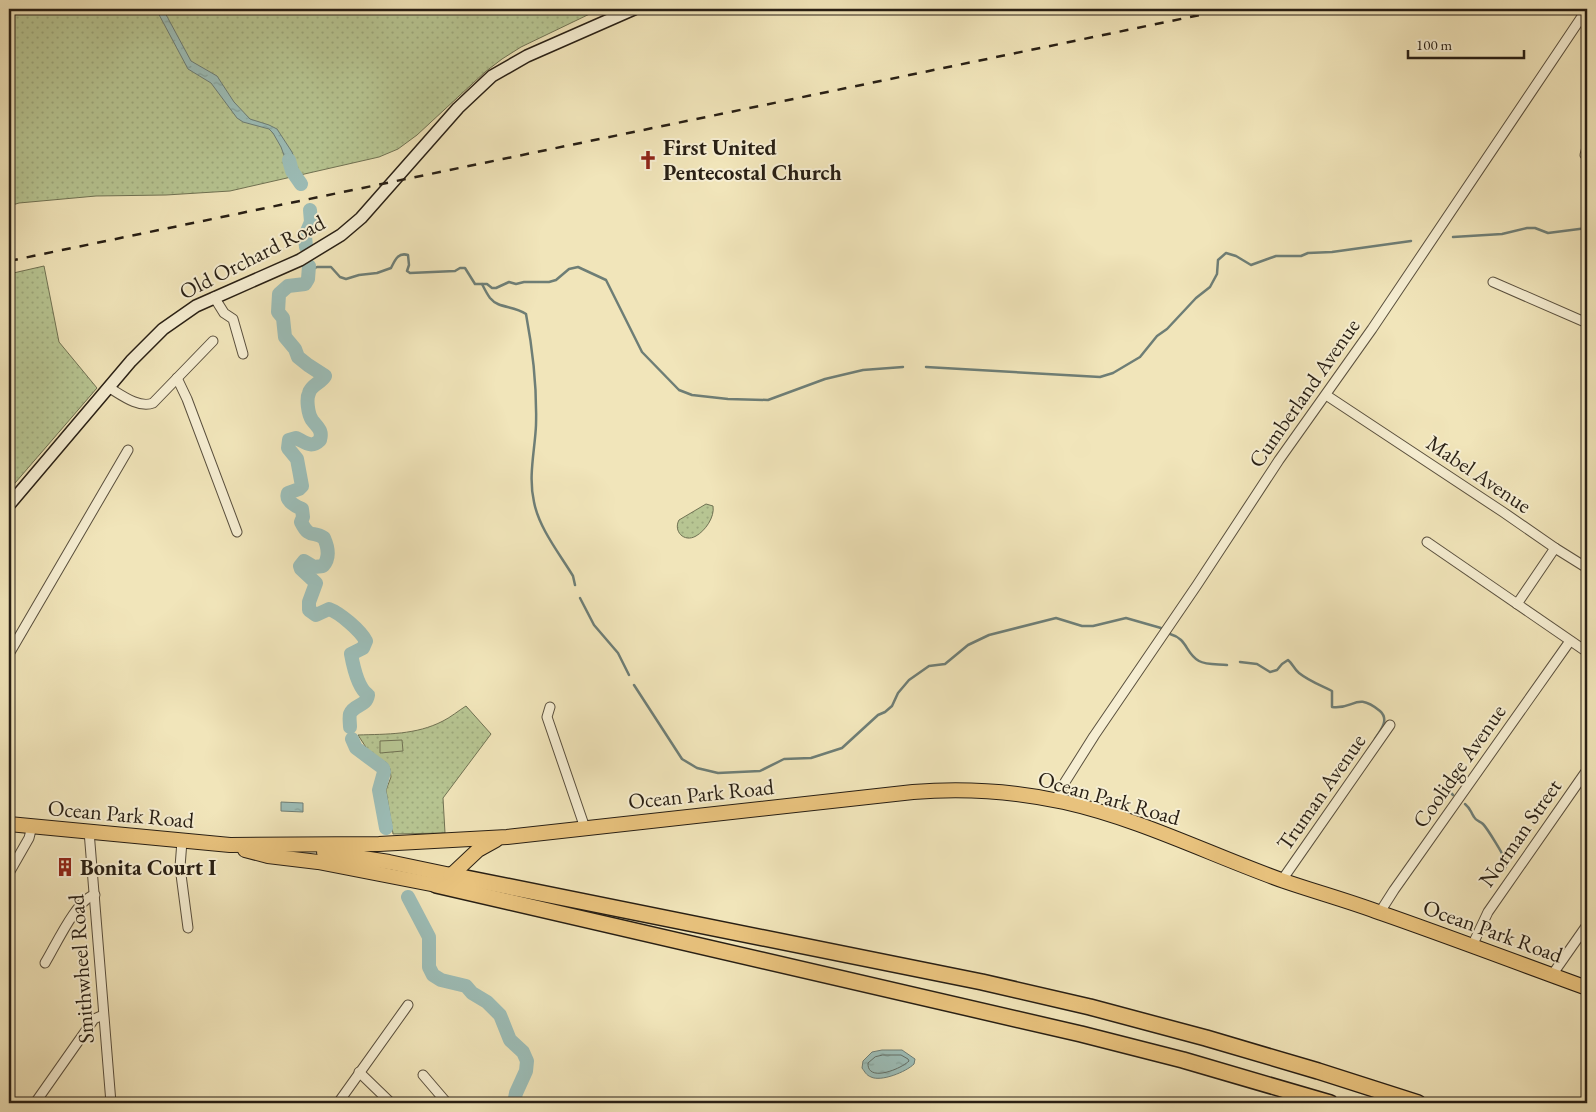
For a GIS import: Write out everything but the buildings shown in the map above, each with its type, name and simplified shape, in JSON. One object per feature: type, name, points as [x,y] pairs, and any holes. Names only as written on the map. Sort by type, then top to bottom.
[{"type":"highway","points":[[451,875],[982,982],[1090,1007],[1224,1043],[1418,1103]]},
{"type":"highway","points":[[436,885],[1081,1034],[1183,1060],[1330,1103]]},
{"type":"main road","name":"Ocean Park Road","points":[[9,824],[230,845],[379,844],[507,837],[896,793],[935,790],[1006,793],[1056,800],[1124,820],[1216,853],[1282,880],[1380,912],[1587,988]]},
{"type":"main road","name":"Ocean Park Road","points":[[230,845],[268,856],[318,862],[436,885],[444,882],[488,843],[507,837]]},
{"type":"main road","points":[[457,840],[464,847],[467,860]]},
{"type":"main road","points":[[269,845],[362,858],[451,875]]},
{"type":"street","name":"Old Orchard Road","points":[[9,505],[140,350],[163,329],[184,314],[214,297],[300,260],[345,232],[367,212],[458,108],[492,76],[527,56],[634,9]]},
{"type":"street","name":"Cumberland Avenue","points":[[1056,800],[1094,736],[1279,460],[1372,329],[1587,9]]},
{"type":"street","points":[[1493,282],[1587,323]]},
{"type":"street","points":[[214,297],[224,313],[233,319],[243,354]]},
{"type":"street","points":[[108,387],[138,403],[147,405],[156,401],[213,341]]},
{"type":"street","points":[[177,378],[187,399],[237,532]]},
{"type":"street","name":"Mabel Avenue","points":[[1326,395],[1587,568]]},
{"type":"street","points":[[9,654],[128,450]]},
{"type":"street","points":[[1427,542],[1587,652]]},
{"type":"street","points":[[1517,604],[1555,548]]},
{"type":"street","name":"Coolidge Avenue","points":[[1380,912],[1570,641]]},
{"type":"street","points":[[550,707],[548,720],[584,828]]},
{"type":"street","name":"Truman Avenue","points":[[1282,880],[1390,725]]},
{"type":"street","name":"Norman Street","points":[[1472,946],[1488,912],[1587,770]]},
{"type":"street","points":[[9,873],[29,838],[32,826]]},
{"type":"street","name":"Smithwheel Road","points":[[90,831],[111,1103]]},
{"type":"street","points":[[182,841],[180,867],[188,928]]},
{"type":"street","points":[[46,963],[78,908],[86,899],[94,895]]},
{"type":"street","points":[[1552,975],[1587,925]]},
{"type":"street","points":[[338,1103],[408,1004]]},
{"type":"street","points":[[35,1103],[94,1019],[104,1015]]},
{"type":"street","points":[[359,1072],[391,1103]]},
{"type":"street","points":[[422,1075],[447,1103]]},
{"type":"green space","points":[[9,9],[600,9],[521,47],[502,59],[485,72],[417,135],[398,149],[379,157],[230,191],[166,195],[96,196],[19,203],[9,206]]},
{"type":"green space","points":[[44,266],[59,342],[97,388],[9,490],[9,274]]},
{"type":"green space","points":[[706,504],[713,506],[713,510],[711,519],[706,527],[692,538],[681,535],[677,528],[679,520]]},
{"type":"green space","points":[[466,706],[491,734],[443,798],[445,833],[393,834],[386,790],[391,777],[390,769],[387,763],[369,752],[358,735],[401,733],[422,729],[449,718]]},
{"type":"green space","points":[[402,740],[403,751],[380,753],[380,741]]},
{"type":"water","points":[[156,9],[163,9],[191,61],[217,76],[234,102],[250,119],[277,129],[292,152],[299,175],[292,177],[281,147],[269,129],[243,122],[237,118],[211,83],[188,69]]},
{"type":"water","points":[[281,802],[303,803],[303,812],[281,811]]},
{"type":"water","points":[[902,1050],[915,1059],[914,1064],[893,1075],[881,1078],[871,1077],[862,1068],[863,1061],[872,1052]]},
{"type":"waterway","points":[[289,160],[292,171],[301,184]]},
{"type":"waterway","points":[[306,247],[305,236],[311,222],[310,210]]},
{"type":"waterway","points":[[1453,237],[1502,234],[1527,228],[1535,228],[1548,233],[1587,228]]},
{"type":"waterway","points":[[926,367],[1100,377],[1113,373],[1140,357],[1157,336],[1167,329],[1196,298],[1210,287],[1217,274],[1218,260],[1226,253],[1236,256],[1251,265],[1276,256],[1301,256],[1308,253],[1332,252],[1411,241]]},
{"type":"waterway","points":[[309,271],[317,267],[331,267],[340,277],[346,279],[377,273],[391,268],[397,257],[405,254],[408,255],[409,265],[407,271],[410,273],[455,271],[465,268],[475,284],[487,284],[492,288],[496,288],[509,282],[516,284],[524,282],[549,282],[556,280],[569,269],[578,267],[606,280],[642,352],[679,390],[692,395],[728,399],[768,400],[825,379],[863,370],[903,367]]},
{"type":"waterway","points":[[309,266],[308,279],[305,284],[288,286],[279,294],[278,312],[283,318],[285,337],[295,349],[298,357],[325,376],[312,388],[308,399],[309,414],[319,429],[321,437],[314,444],[305,443],[296,438],[289,440],[288,448],[297,459],[302,486],[288,493],[287,496],[291,503],[302,509],[303,517],[301,522],[304,528],[309,533],[324,538],[327,549],[327,560],[323,566],[314,567],[304,561],[300,566],[316,583],[309,602],[309,610],[316,615],[329,609],[334,611],[355,627],[366,641],[363,648],[351,654],[361,687],[368,695],[365,702],[350,714],[350,727]]},
{"type":"waterway","points":[[482,284],[489,296],[498,304],[526,314],[533,356],[536,397],[532,492],[540,521],[573,576],[575,585]]},
{"type":"waterway","points":[[580,598],[594,625],[618,653],[629,675]]},
{"type":"waterway","points":[[634,685],[682,759],[697,768],[718,773],[760,771],[784,759],[811,758],[842,748],[878,715],[892,706],[898,693],[909,680],[929,666],[945,664],[968,645],[989,635],[1056,618],[1082,626],[1093,626],[1126,618],[1161,628]]},
{"type":"waterway","points":[[1170,634],[1180,639],[1194,658],[1199,661],[1209,664],[1227,665]]},
{"type":"waterway","points":[[1240,662],[1257,664],[1270,672],[1277,670],[1288,660],[1303,676],[1332,691],[1332,707],[1360,702],[1372,705],[1383,714],[1384,718],[1383,725],[1375,739]]},
{"type":"waterway","points":[[352,739],[356,748],[383,768],[384,772],[379,790],[386,828]]},
{"type":"waterway","points":[[1448,790],[1453,795]]},
{"type":"waterway","points":[[1465,804],[1475,818],[1485,827],[1505,859],[1506,866],[1504,870]]},
{"type":"waterway","points":[[408,897],[429,937],[429,967],[433,975],[441,980],[466,986],[472,993],[487,1002],[500,1015],[510,1040],[523,1052],[527,1061],[526,1071],[516,1093],[514,1103]]},
{"type":"railway","points":[[9,261],[1229,9]]},
{"type":"place","name":"First United Pentecostal Church","points":[[648,160]]},
{"type":"place","name":"Bonita Court I","points":[[65,867]]}]
